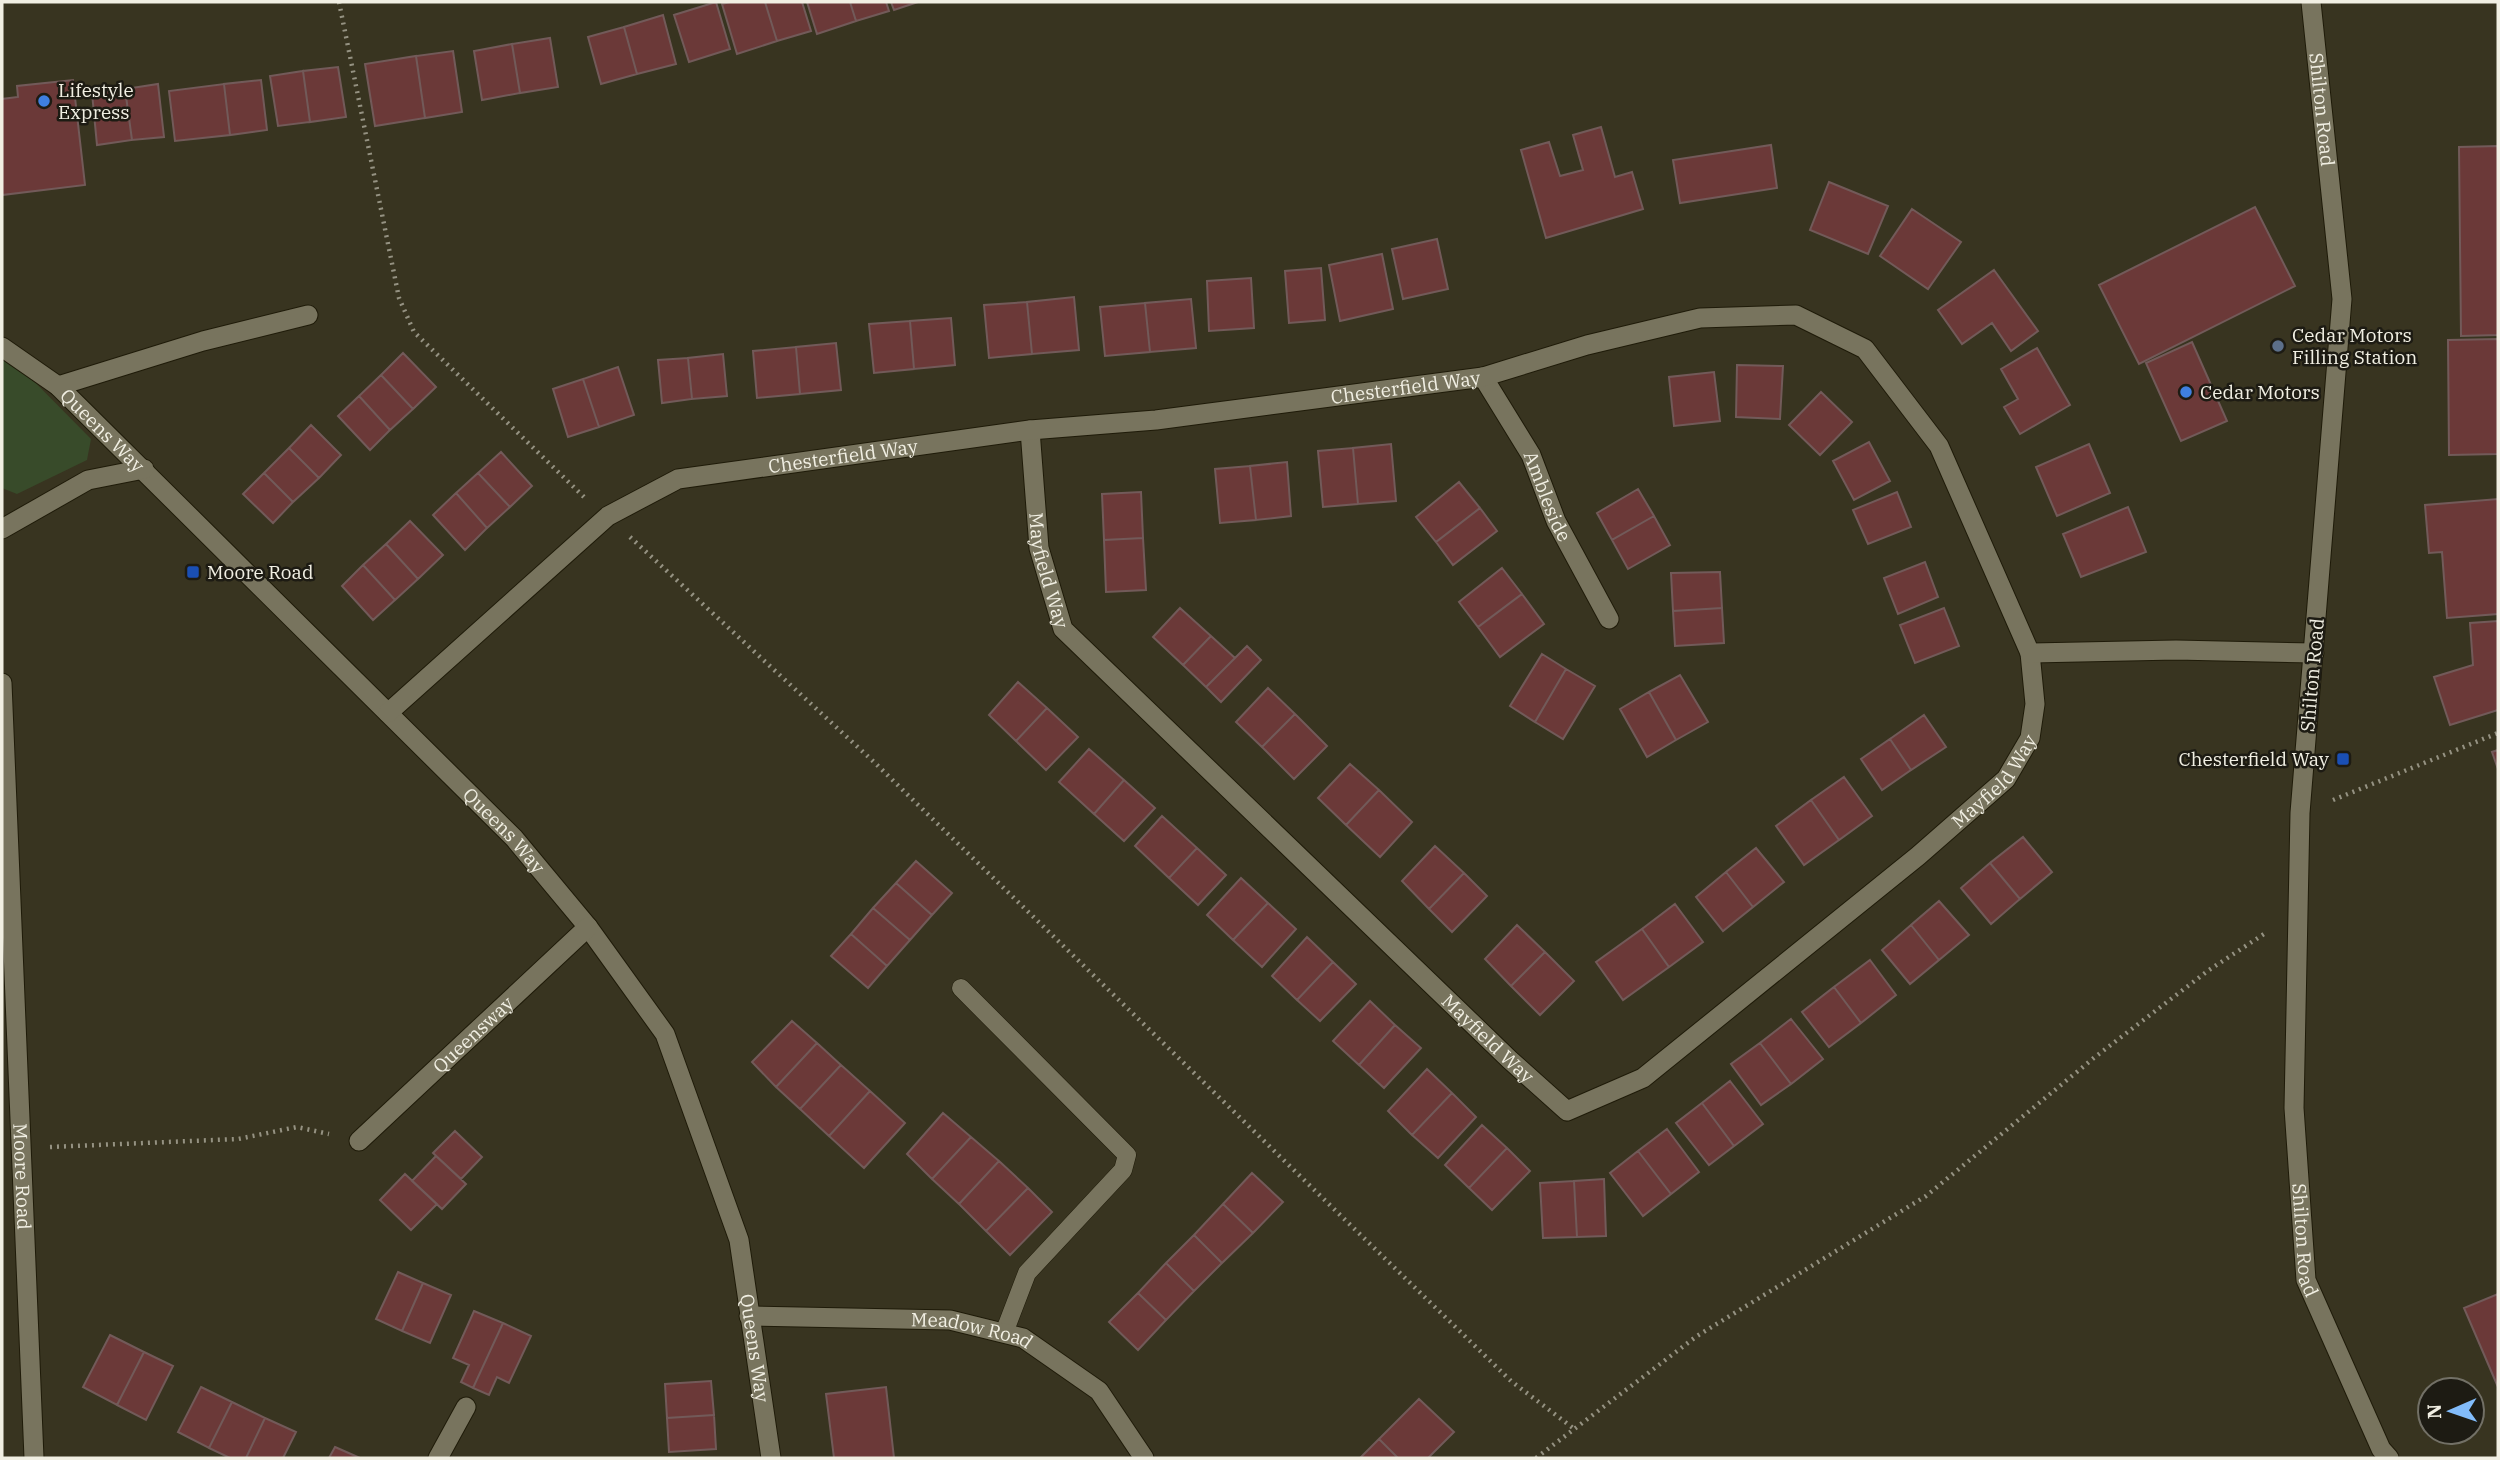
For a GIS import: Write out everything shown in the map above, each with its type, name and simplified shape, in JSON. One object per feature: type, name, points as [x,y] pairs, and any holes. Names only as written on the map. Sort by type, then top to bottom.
[{"type":"street","name":"Shilton Road","points":[[2311,2],[2342,299],[2300,813],[2294,1108],[2306,1280],[2381,1449],[2389,1458]]},
{"type":"street","points":[[58,386],[203,341],[308,314]]},
{"type":"street","name":"Chesterfield Way","points":[[388,713],[608,516],[678,479],[1030,430],[1156,420],[1483,377],[1587,345],[1700,318],[1796,315],[1865,349],[1939,446],[2030,653]]},
{"type":"street","name":"Queens Way","points":[[2,347],[58,386],[514,838],[588,927],[665,1034],[739,1240],[771,1458]]},
{"type":"street","name":"Ambleside","points":[[1483,377],[1531,455],[1556,521],[1609,619]]},
{"type":"street","name":"Mayfield Way","points":[[1030,430],[1039,548],[1063,629],[1510,1060],[1567,1111],[1643,1078],[1919,856],[2006,779],[2030,738],[2035,704],[2030,653]]},
{"type":"street","points":[[2,528],[88,480],[144,469]]},
{"type":"street","points":[[2030,653],[2176,650],[2314,653]]},
{"type":"street","name":"Moore Road","points":[[2,683],[21,1148],[38,1456]]},
{"type":"street","name":"Queensway","points":[[359,1141],[588,927]]},
{"type":"street","name":"Meadow Road","points":[[749,1316],[950,1320],[1023,1338],[1099,1391],[1144,1458]]},
{"type":"street","points":[[438,1458],[466,1407]]},
{"type":"lane","points":[[961,988],[1127,1155],[1123,1170],[1027,1273],[1004,1333]]},
{"type":"path","points":[[340,2],[399,298],[414,332],[572,487],[608,516],[874,762],[1511,1381],[1573,1428]]},
{"type":"path","points":[[2300,813],[2498,733]]},
{"type":"path","points":[[1536,1458],[1697,1336],[1926,1196],[2095,1057],[2209,970],[2300,910]]},
{"type":"path","points":[[21,1148],[238,1139],[297,1127],[359,1141]]},
{"type":"green space","points":[[2,355],[9,356],[91,439],[87,460],[17,494],[2,488]]},
{"type":"building","points":[[716,2],[730,49],[689,62],[674,15]]},
{"type":"building","points":[[765,2],[777,41],[737,54],[722,4]]},
{"type":"building","points":[[765,2],[802,2],[811,31],[777,41]]},
{"type":"building","points":[[807,2],[850,2],[856,21],[817,34]]},
{"type":"building","points":[[850,2],[886,2],[889,11],[856,21]]},
{"type":"building","points":[[891,2],[918,2],[894,10]]},
{"type":"building","points":[[663,15],[676,64],[637,74],[624,27]]},
{"type":"building","points":[[624,27],[637,74],[601,84],[588,37]]},
{"type":"building","points":[[550,38],[558,87],[520,93],[512,44]]},
{"type":"building","points":[[512,44],[520,93],[482,100],[474,51]]},
{"type":"building","points":[[453,51],[462,112],[425,118],[416,56]]},
{"type":"building","points":[[416,56],[425,118],[375,126],[365,64]]},
{"type":"building","points":[[338,67],[346,117],[310,122],[303,71]]},
{"type":"building","points":[[303,71],[310,122],[278,126],[270,76]]},
{"type":"building","points":[[73,80],[85,185],[2,195],[2,99],[18,97],[17,86]]},
{"type":"building","points":[[261,80],[267,130],[230,135],[224,84]]},
{"type":"building","points":[[158,84],[164,137],[132,140],[125,89]]},
{"type":"building","points":[[224,84],[230,135],[175,141],[169,91]]},
{"type":"building","points":[[125,89],[132,140],[97,145],[92,93]]},
{"type":"building","points":[[1601,127],[1615,177],[1632,172],[1643,209],[1546,238],[1521,150],[1549,142],[1560,176],[1583,170],[1573,135]]},
{"type":"building","points":[[1771,145],[1777,188],[1680,203],[1673,160]]},
{"type":"building","points":[[2498,146],[2498,335],[2461,336],[2459,147]]},
{"type":"building","points":[[1829,182],[1888,206],[1868,254],[1810,230]]},
{"type":"building","points":[[2255,207],[2295,286],[2139,364],[2099,285]]},
{"type":"building","points":[[1912,209],[1961,242],[1928,289],[1880,256]]},
{"type":"building","points":[[1437,239],[1448,289],[1403,299],[1392,249]]},
{"type":"building","points":[[1382,254],[1393,309],[1340,321],[1329,265]]},
{"type":"building","points":[[1321,268],[1325,320],[1289,323],[1285,271]]},
{"type":"building","points":[[1994,270],[2038,331],[2011,351],[1992,323],[1962,344],[1938,310]]},
{"type":"building","points":[[1251,278],[1254,328],[1209,331],[1207,281]]},
{"type":"building","points":[[1074,297],[1079,350],[1032,354],[1027,302]]},
{"type":"building","points":[[1191,299],[1196,348],[1150,352],[1145,303]]},
{"type":"building","points":[[1027,302],[1032,354],[989,358],[984,305]]},
{"type":"building","points":[[1145,303],[1150,352],[1105,356],[1100,307]]},
{"type":"building","points":[[951,318],[955,365],[914,369],[910,321]]},
{"type":"building","points":[[910,321],[914,369],[874,373],[869,324]]},
{"type":"building","points":[[2498,339],[2498,454],[2449,455],[2448,340]]},
{"type":"building","name":"Cedar Motors","points":[[2192,342],[2227,421],[2181,441],[2146,363]]},
{"type":"building","points":[[836,343],[841,390],[800,394],[796,347]]},
{"type":"building","points":[[796,347],[800,394],[757,398],[753,351]]},
{"type":"building","points":[[2037,348],[2070,405],[2020,434],[2004,407],[2018,399],[2001,369]]},
{"type":"building","points":[[403,353],[436,387],[413,409],[381,375]]},
{"type":"building","points":[[723,354],[727,396],[692,399],[688,358]]},
{"type":"building","points":[[688,358],[692,399],[662,403],[658,360]]},
{"type":"building","points":[[1737,365],[1783,366],[1780,419],[1736,417]]},
{"type":"building","points":[[618,367],[634,415],[599,427],[583,379]]},
{"type":"building","points":[[1714,372],[1720,421],[1674,426],[1669,377]]},
{"type":"building","points":[[381,375],[413,409],[390,430],[359,396]]},
{"type":"building","points":[[583,379],[599,427],[568,437],[553,389]]},
{"type":"building","points":[[1821,392],[1852,422],[1820,455],[1789,425]]},
{"type":"building","points":[[359,396],[390,430],[370,450],[338,416]]},
{"type":"building","points":[[311,425],[341,455],[319,478],[289,448]]},
{"type":"building","points":[[1869,442],[1890,481],[1854,500],[1833,461]]},
{"type":"building","points":[[1391,444],[1396,501],[1358,504],[1353,448]]},
{"type":"building","points":[[2089,444],[2110,493],[2057,516],[2036,467]]},
{"type":"building","points":[[289,448],[319,478],[293,502],[264,473]]},
{"type":"building","points":[[1353,448],[1358,504],[1323,507],[1318,451]]},
{"type":"building","points":[[501,452],[532,486],[510,507],[478,473]]},
{"type":"building","points":[[1287,462],[1291,516],[1256,520],[1250,466]]},
{"type":"building","points":[[1250,466],[1256,520],[1220,523],[1215,469]]},
{"type":"building","points":[[264,473],[293,502],[273,523],[243,494]]},
{"type":"building","points":[[478,473],[510,507],[487,528],[456,493]]},
{"type":"building","points":[[1459,482],[1480,508],[1436,542],[1416,517]]},
{"type":"building","points":[[1638,489],[1654,516],[1612,540],[1597,513]]},
{"type":"building","points":[[1141,492],[1143,538],[1104,540],[1102,494]]},
{"type":"building","points":[[1897,492],[1911,527],[1868,544],[1853,510]]},
{"type":"building","points":[[456,493],[487,528],[465,550],[433,515]]},
{"type":"building","points":[[2498,499],[2498,614],[2447,618],[2442,552],[2429,553],[2425,505]]},
{"type":"building","points":[[2128,507],[2146,552],[2081,577],[2063,534]]},
{"type":"building","points":[[1480,508],[1497,531],[1453,565],[1436,542]]},
{"type":"building","points":[[1654,516],[1670,545],[1628,569],[1612,540]]},
{"type":"building","points":[[410,521],[443,555],[418,579],[386,544]]},
{"type":"building","points":[[1143,538],[1146,590],[1106,592],[1104,540]]},
{"type":"building","points":[[386,544],[418,579],[395,600],[363,565]]},
{"type":"building","points":[[1925,562],[1938,597],[1898,614],[1884,578]]},
{"type":"building","points":[[363,565],[395,600],[373,620],[342,586]]},
{"type":"building","points":[[1502,568],[1522,594],[1478,627],[1459,602]]},
{"type":"building","points":[[1720,572],[1722,608],[1673,611],[1671,573]]},
{"type":"building","points":[[1522,594],[1544,624],[1500,657],[1478,627]]},
{"type":"building","points":[[1180,608],[1211,636],[1183,665],[1153,637]]},
{"type":"building","points":[[1722,608],[1724,643],[1675,646],[1673,611]]},
{"type":"building","points":[[1944,608],[1959,646],[1915,663],[1900,625]]},
{"type":"building","points":[[2498,621],[2498,710],[2450,725],[2434,677],[2473,665],[2470,623]]},
{"type":"building","points":[[1211,636],[1235,658],[1206,687],[1183,665]]},
{"type":"building","points":[[1247,646],[1261,660],[1221,702],[1206,687]]},
{"type":"building","points":[[1542,654],[1566,669],[1535,722],[1510,706]]},
{"type":"building","points":[[1566,669],[1595,686],[1563,739],[1535,722]]},
{"type":"building","points":[[1680,675],[1708,722],[1676,740],[1649,692]]},
{"type":"building","points":[[1018,682],[1047,708],[1016,741],[989,715]]},
{"type":"building","points":[[1268,688],[1295,714],[1262,747],[1236,722]]},
{"type":"building","points":[[1649,692],[1676,740],[1647,757],[1620,709]]},
{"type":"building","points":[[1047,708],[1078,737],[1046,770],[1016,741]]},
{"type":"building","points":[[1295,714],[1327,746],[1294,779],[1262,747]]},
{"type":"building","points":[[1924,715],[1946,747],[1911,770],[1890,739]]},
{"type":"building","points":[[1890,739],[1911,770],[1882,790],[1861,759]]},
{"type":"building","points":[[1089,749],[1124,780],[1094,814],[1059,782]]},
{"type":"building","points":[[2498,750],[2498,769],[2492,752]]},
{"type":"building","points":[[1350,764],[1379,790],[1346,825],[1318,798]]},
{"type":"building","points":[[1844,777],[1872,816],[1839,840],[1811,800]]},
{"type":"building","points":[[1124,780],[1155,808],[1124,841],[1094,814]]},
{"type":"building","points":[[1379,790],[1412,822],[1380,857],[1346,825]]},
{"type":"building","points":[[1811,800],[1839,840],[1804,865],[1776,826]]},
{"type":"building","points":[[1162,816],[1197,848],[1169,878],[1135,846]]},
{"type":"building","points":[[2023,837],[2052,872],[2020,899],[1990,863]]},
{"type":"building","points":[[1435,846],[1464,873],[1429,909],[1402,881]]},
{"type":"building","points":[[1197,848],[1226,875],[1198,905],[1169,878]]},
{"type":"building","points":[[1756,848],[1784,882],[1753,907],[1726,872]]},
{"type":"building","points":[[916,861],[952,893],[932,915],[896,883]]},
{"type":"building","points":[[1990,863],[2020,899],[1991,924],[1961,888]]},
{"type":"building","points":[[1726,872],[1753,907],[1723,931],[1696,897]]},
{"type":"building","points":[[1464,873],[1487,896],[1452,932],[1429,909]]},
{"type":"building","points":[[1241,878],[1268,903],[1233,940],[1207,915]]},
{"type":"building","points":[[896,883],[932,915],[910,940],[873,908]]},
{"type":"building","points":[[1939,901],[1969,935],[1939,960],[1911,925]]},
{"type":"building","points":[[1268,903],[1296,929],[1262,967],[1233,940]]},
{"type":"building","points":[[1675,904],[1703,942],[1669,967],[1642,929]]},
{"type":"building","points":[[873,908],[910,940],[887,966],[851,934]]},
{"type":"building","points":[[1517,925],[1545,952],[1511,986],[1485,959]]},
{"type":"building","points":[[1911,925],[1939,960],[1910,984],[1882,950]]},
{"type":"building","points":[[1642,929],[1669,967],[1623,1000],[1596,962]]},
{"type":"building","points":[[851,934],[887,966],[868,988],[831,956]]},
{"type":"building","points":[[1307,937],[1333,962],[1297,1000],[1272,976]]},
{"type":"building","points":[[1545,952],[1574,981],[1540,1015],[1511,986]]},
{"type":"building","points":[[1870,960],[1896,995],[1861,1023],[1834,987]]},
{"type":"building","points":[[1333,962],[1356,984],[1320,1021],[1297,1000]]},
{"type":"building","points":[[1834,987],[1861,1023],[1829,1047],[1802,1012]]},
{"type":"building","points":[[1370,1001],[1395,1025],[1359,1065],[1333,1041]]},
{"type":"building","points":[[1791,1019],[1823,1059],[1791,1084],[1760,1043]]},
{"type":"building","points":[[792,1021],[817,1043],[776,1087],[752,1062]]},
{"type":"building","points":[[1395,1025],[1421,1048],[1384,1088],[1359,1065]]},
{"type":"building","points":[[817,1043],[841,1065],[800,1109],[776,1087]]},
{"type":"building","points":[[1760,1043],[1791,1084],[1761,1105],[1731,1064]]},
{"type":"building","points":[[841,1065],[870,1091],[829,1136],[800,1109]]},
{"type":"building","points":[[1427,1069],[1452,1093],[1412,1135],[1388,1111]]},
{"type":"building","points":[[1730,1081],[1763,1124],[1734,1146],[1702,1103]]},
{"type":"building","points":[[870,1091],[905,1123],[864,1168],[829,1136]]},
{"type":"building","points":[[1452,1093],[1476,1117],[1438,1158],[1412,1135]]},
{"type":"building","points":[[1702,1103],[1734,1146],[1709,1165],[1676,1123]]},
{"type":"building","points":[[943,1113],[971,1137],[932,1179],[907,1154]]},
{"type":"building","points":[[1482,1125],[1507,1148],[1469,1188],[1445,1165]]},
{"type":"building","points":[[1667,1129],[1699,1172],[1671,1194],[1638,1151]]},
{"type":"building","points":[[455,1131],[482,1157],[461,1179],[433,1153]]},
{"type":"building","points":[[971,1137],[999,1161],[959,1204],[932,1179]]},
{"type":"building","points":[[1507,1148],[1530,1171],[1492,1210],[1469,1188]]},
{"type":"building","points":[[1638,1151],[1671,1194],[1643,1216],[1610,1173]]},
{"type":"building","points":[[436,1156],[466,1184],[442,1209],[412,1181]]},
{"type":"building","points":[[999,1161],[1028,1188],[986,1231],[959,1204]]},
{"type":"building","points":[[1252,1173],[1283,1202],[1253,1233],[1223,1204]]},
{"type":"building","points":[[405,1174],[437,1204],[411,1230],[380,1200]]},
{"type":"building","points":[[1604,1179],[1606,1236],[1577,1237],[1574,1181]]},
{"type":"building","points":[[1574,1181],[1577,1237],[1543,1238],[1540,1183]]},
{"type":"building","points":[[1028,1188],[1052,1212],[1010,1255],[986,1231]]},
{"type":"building","points":[[1223,1204],[1253,1233],[1222,1263],[1194,1235]]},
{"type":"building","points":[[1194,1235],[1222,1263],[1194,1291],[1166,1263]]},
{"type":"building","points":[[1166,1263],[1194,1291],[1166,1320],[1138,1293]]},
{"type":"building","points":[[398,1272],[423,1283],[402,1331],[376,1319]]},
{"type":"building","points":[[423,1283],[451,1295],[430,1343],[402,1331]]},
{"type":"building","points":[[1138,1293],[1166,1320],[1138,1350],[1109,1322]]},
{"type":"building","points":[[2498,1294],[2498,1387],[2464,1308]]},
{"type":"building","points":[[474,1311],[503,1323],[473,1388],[461,1382],[469,1365],[453,1358]]},
{"type":"building","points":[[503,1323],[531,1336],[509,1383],[497,1377],[489,1395],[473,1388]]},
{"type":"building","points":[[110,1335],[144,1352],[117,1405],[83,1387]]},
{"type":"building","points":[[144,1352],[173,1366],[146,1420],[117,1405]]},
{"type":"building","points":[[711,1381],[714,1415],[667,1418],[665,1384]]},
{"type":"building","points":[[201,1387],[232,1402],[209,1448],[178,1432]]},
{"type":"building","points":[[886,1387],[894,1458],[834,1458],[826,1394]]},
{"type":"building","points":[[1419,1399],[1454,1432],[1428,1458],[1398,1458],[1379,1439]]},
{"type":"building","points":[[232,1402],[265,1418],[246,1458],[230,1458],[209,1448]]},
{"type":"building","points":[[714,1415],[716,1449],[669,1452],[667,1418]]},
{"type":"building","points":[[265,1418],[296,1432],[283,1458],[246,1458]]},
{"type":"building","points":[[1379,1439],[1398,1458],[1360,1458]]},
{"type":"building","points":[[335,1447],[360,1458],[329,1458]]},
{"type":"place","name":"Lifestyle Express","points":[[44,101]]},
{"type":"place","name":"Cedar Motors Filling Station","points":[[2278,346]]},
{"type":"place","name":"Cedar Motors","points":[[2186,392]]},
{"type":"place","name":"Moore Road","points":[[193,572]]},
{"type":"place","name":"Chesterfield Way","points":[[2343,759]]}]
